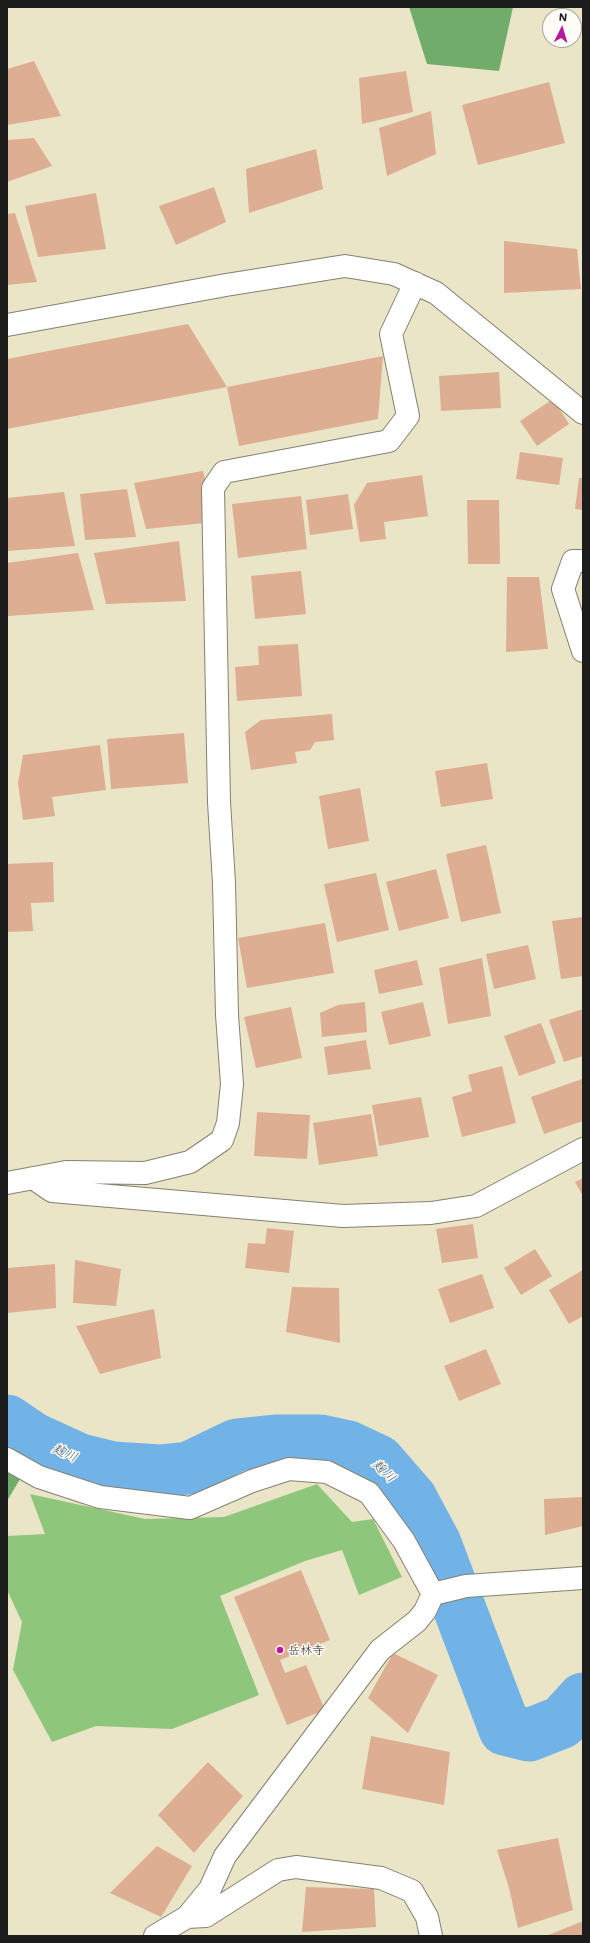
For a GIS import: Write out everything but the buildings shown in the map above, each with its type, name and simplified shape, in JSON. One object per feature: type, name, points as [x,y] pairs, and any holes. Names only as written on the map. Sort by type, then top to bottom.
[{"type":"street","points":[[7,325],[226,285],[345,266],[394,274],[436,293],[583,413]]},
{"type":"street","points":[[7,1183],[66,1172],[145,1173],[190,1162],[222,1140],[228,1123],[232,1084],[227,1015],[224,883],[219,802],[213,488],[224,472],[389,441],[408,416],[391,334],[415,283]]},
{"type":"street","points":[[583,561],[573,561],[563,589],[583,651]]},
{"type":"street","points":[[32,1178],[52,1191],[343,1216],[431,1213],[476,1206],[583,1149]]},
{"type":"street","points":[[7,1459],[39,1477],[100,1497],[190,1508],[252,1481],[289,1468],[327,1472],[369,1493],[404,1541],[436,1594]]},
{"type":"street","points":[[156,1936],[187,1917],[210,1890],[225,1856],[380,1650],[417,1621],[436,1594],[466,1586],[583,1578]]},
{"type":"street","points":[[187,1917],[206,1916],[278,1870],[296,1867],[381,1878],[412,1891],[427,1917],[431,1936]]},
{"type":"green space","points":[[409,7],[513,7],[499,71],[427,64]]},
{"type":"green space","points":[[7,1469],[23,1474],[7,1501]]},
{"type":"green space","points":[[317,1484],[352,1522],[373,1519],[402,1577],[359,1595],[342,1550],[305,1561],[220,1596],[259,1695],[172,1729],[96,1726],[52,1742],[13,1670],[22,1622],[7,1590],[7,1536],[45,1534],[30,1494],[145,1519],[224,1517]]},
{"type":"waterway","name":"麹川","points":[[7,1421],[32,1438],[80,1460],[113,1468],[159,1471],[189,1468],[237,1445],[275,1441],[320,1441],[348,1447],[378,1461],[411,1499],[435,1544],[505,1729],[529,1735],[562,1722],[583,1699]]},
{"type":"place","name":"岳林寺","points":[[280,1650]]}]
